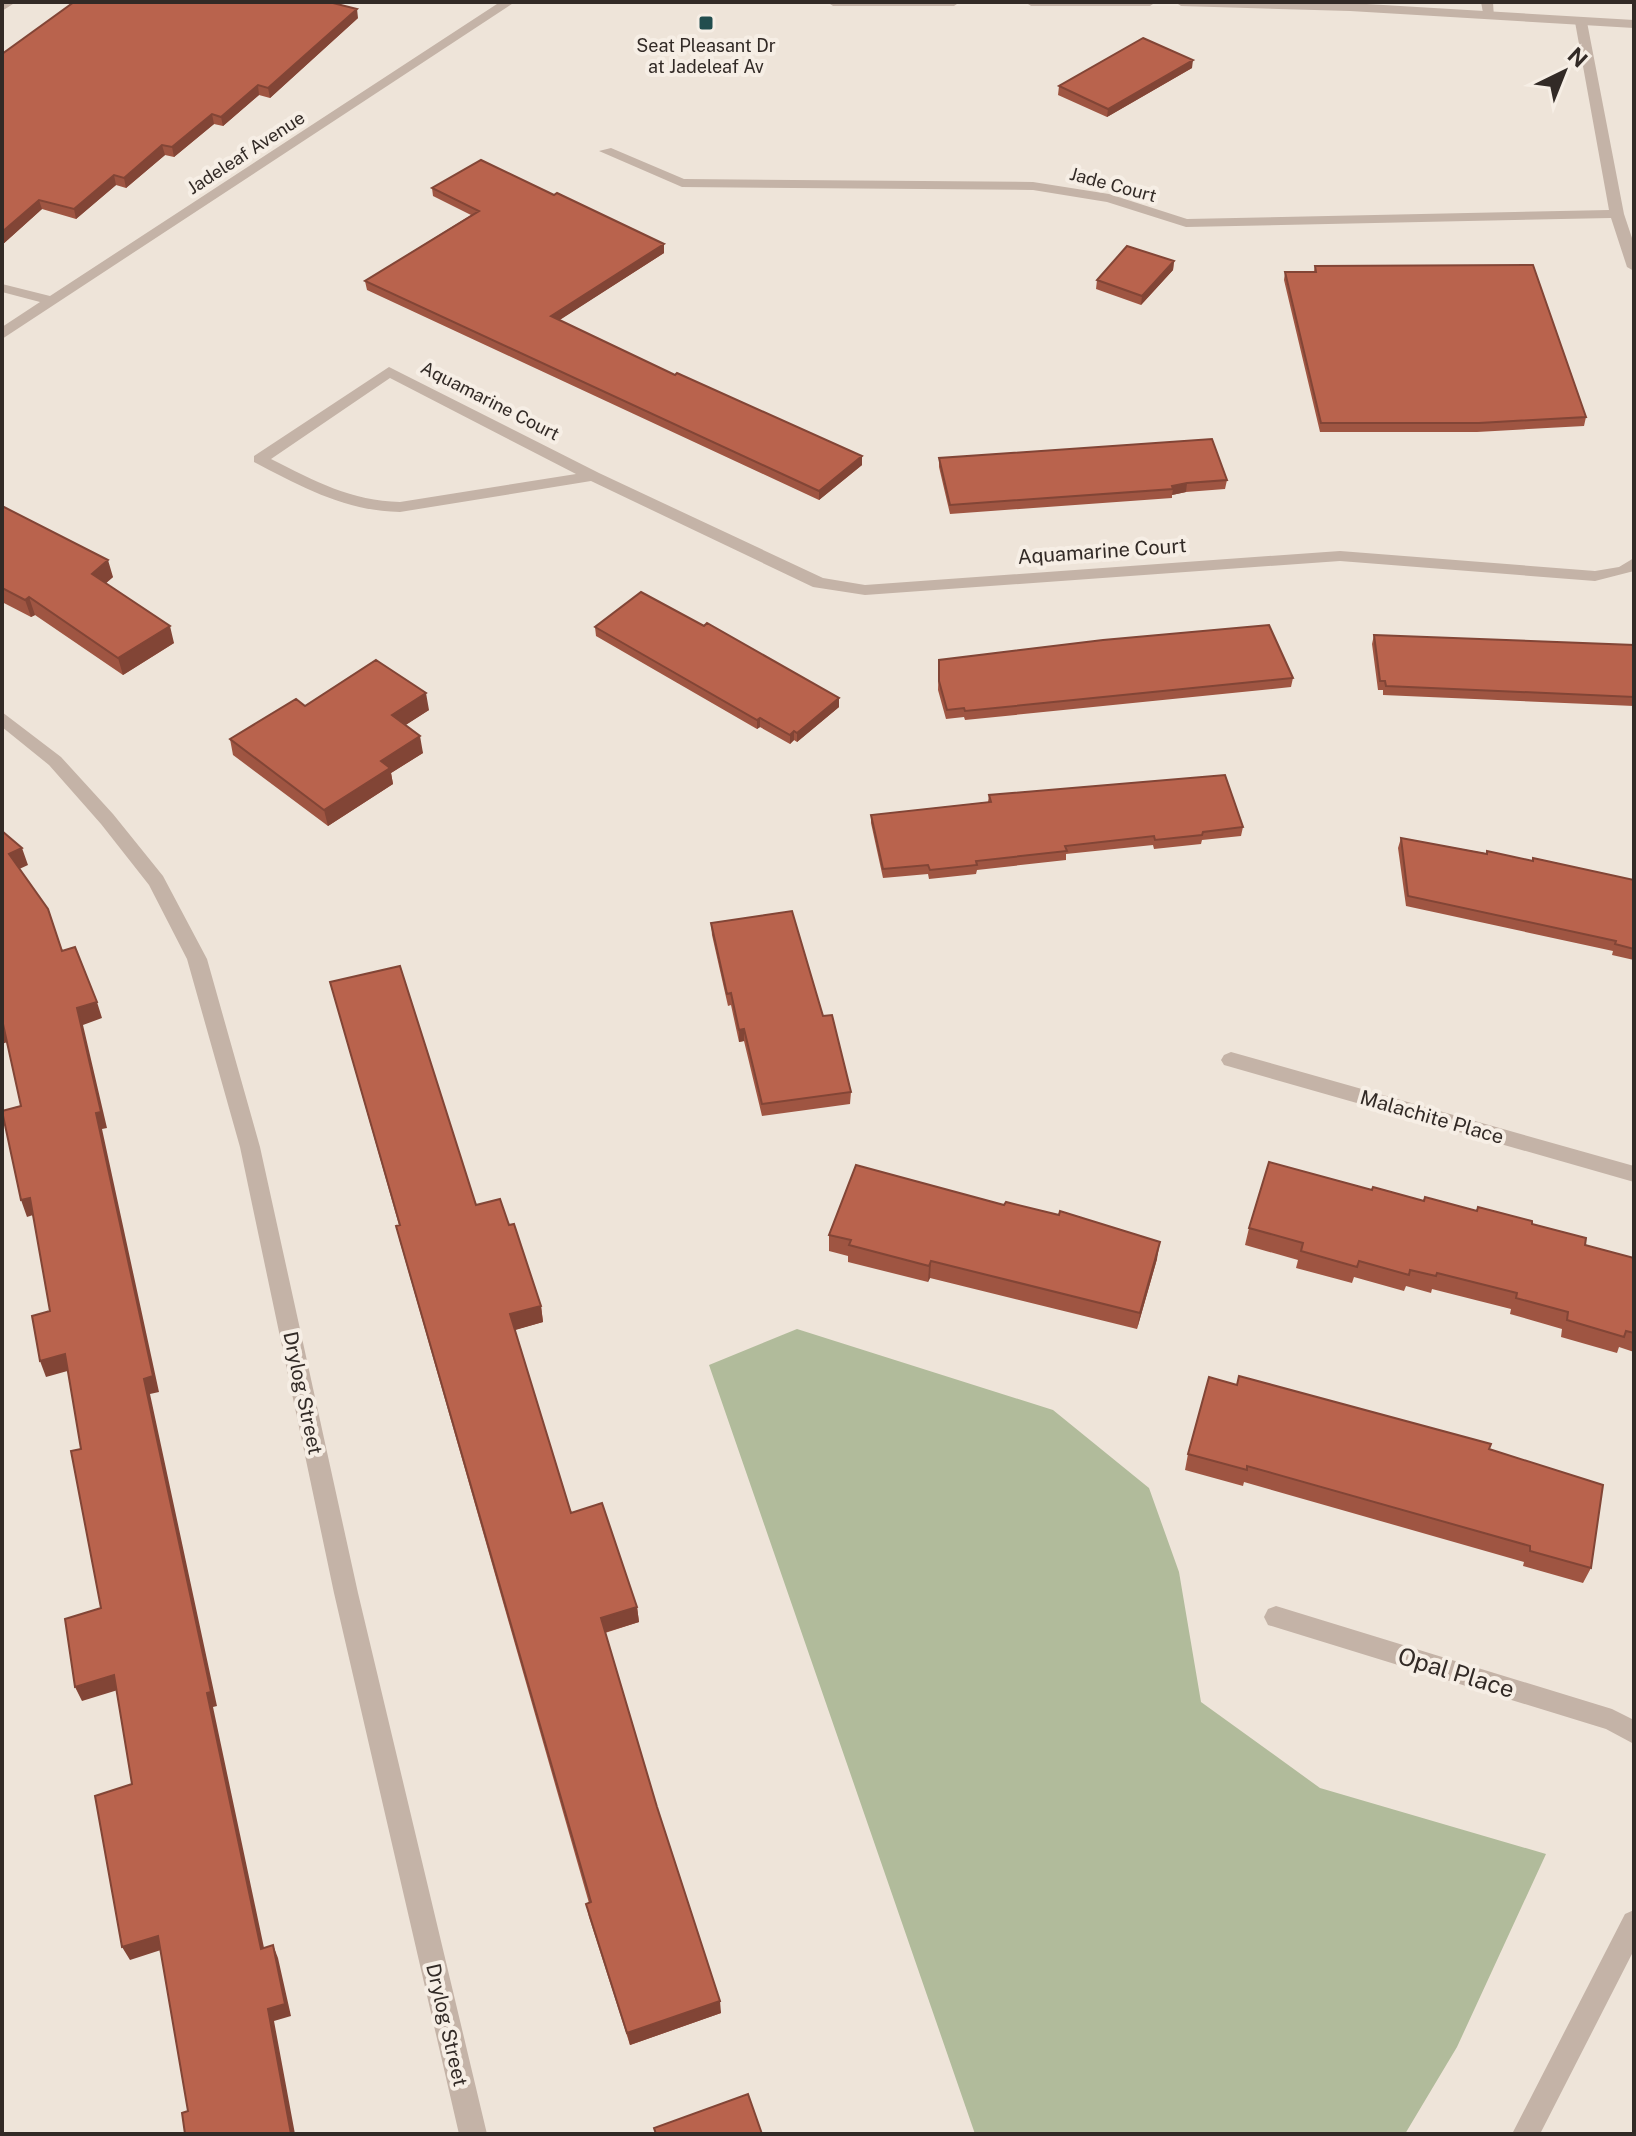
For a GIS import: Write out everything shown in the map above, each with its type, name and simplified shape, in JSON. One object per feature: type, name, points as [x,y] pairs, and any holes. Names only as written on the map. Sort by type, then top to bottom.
[{"type":"street","points":[[2,7],[10,2]]},
{"type":"street","name":"Jadeleaf Avenue","points":[[2,334],[509,2]]},
{"type":"street","points":[[833,2],[954,2]]},
{"type":"street","points":[[1031,2],[1150,2]]},
{"type":"street","points":[[1181,2],[1488,8],[1581,22],[1634,24]]},
{"type":"street","points":[[1581,22],[1617,214],[1634,267]]},
{"type":"street","name":"Jade Court","points":[[606,151],[682,183],[1033,186],[1109,198],[1186,223],[1617,214]]},
{"type":"street","points":[[2,288],[52,301]]},
{"type":"street","name":"Aquamarine Court","points":[[593,476],[400,507],[374,508],[344,501],[260,459],[389,372],[593,476],[819,583],[865,590],[1340,556],[1595,576],[1624,571],[1634,563]]},
{"type":"street","name":"Drylog Street","points":[[2,718],[55,761],[107,819],[156,881],[197,959],[250,1147],[346,1593],[473,2134]]},
{"type":"street","name":"Malachite Place","points":[[1231,1060],[1634,1174]]},
{"type":"street","name":"Opal Place","points":[[1276,1617],[1612,1720],[1634,1733]]},
{"type":"street","points":[[1526,2134],[1634,1923]]},
{"type":"green space","points":[[797,1329],[1053,1410],[1149,1488],[1179,1572],[1201,1702],[1320,1788],[1546,1854],[1457,2047],[1405,2134],[975,2134],[709,1365]]},
{"type":"building","points":[[74,2],[329,2],[357,9],[268,88],[258,85],[221,117],[212,114],[172,147],[162,145],[124,178],[114,175],[74,209],[39,200],[2,232],[2,54]]},
{"type":"building","points":[[1143,38],[1193,60],[1108,109],[1059,86]]},
{"type":"building","points":[[481,160],[664,244],[551,316],[675,375],[677,373],[862,456],[819,491],[365,281],[479,211],[432,188]]},
{"type":"building","points":[[1127,246],[1174,261],[1142,296],[1097,280]]},
{"type":"building","points":[[1533,265],[1586,417],[1479,423],[1321,423],[1285,272],[1316,272],[1315,266]]},
{"type":"building","points":[[1212,439],[1227,480],[1187,483],[1172,486],[1173,489],[950,505],[939,458]]},
{"type":"building","points":[[2,506],[108,560],[92,574],[170,626],[118,658],[29,597],[25,600],[2,588]]},
{"type":"building","points":[[641,592],[704,626],[707,623],[839,698],[797,733],[794,731],[790,735],[760,718],[757,720],[595,627]]},
{"type":"building","points":[[1269,625],[1293,678],[965,711],[964,708],[947,710],[939,681],[939,660],[1103,640]]},
{"type":"building","points":[[1374,635],[1634,645],[1634,697],[1386,686],[1385,681],[1380,681]]},
{"type":"building","points":[[376,660],[426,693],[392,715],[420,736],[381,761],[390,768],[324,810],[230,739],[296,699],[305,706]]},
{"type":"building","points":[[1225,775],[1243,827],[1203,832],[1202,835],[1155,840],[1154,836],[1065,846],[1067,851],[976,861],[977,865],[930,870],[928,865],[883,869],[871,815],[991,802],[989,795]]},
{"type":"building","points":[[2,831],[22,848],[9,854],[48,909],[62,951],[75,947],[97,1002],[77,1008],[101,1112],[96,1113],[153,1376],[144,1379],[211,1692],[207,1693],[261,1949],[273,1945],[285,2004],[268,2009],[291,2134],[185,2134],[182,2113],[188,2111],[158,1936],[122,1947],[95,1796],[132,1784],[114,1675],[75,1687],[65,1619],[101,1608],[71,1451],[81,1449],[65,1354],[40,1361],[32,1316],[50,1311],[30,1198],[21,1200],[2,1111],[21,1106],[2,1025]]},
{"type":"building","points":[[1401,838],[1533,861],[1533,858],[1634,880],[1634,949],[1615,944],[1616,941],[1408,896]]},
{"type":"building","points":[[792,911],[823,1016],[832,1015],[851,1092],[762,1104],[744,1029],[739,1030],[731,993],[727,994],[711,923]]},
{"type":"building","points":[[400,966],[476,1205],[500,1199],[509,1225],[514,1224],[541,1306],[510,1314],[571,1513],[602,1503],[637,1607],[601,1618],[657,1807],[720,2001],[627,2033],[586,1904],[591,1902],[396,1226],[400,1225],[330,982]]},
{"type":"building","points":[[1269,1162],[1372,1190],[1373,1187],[1424,1201],[1425,1197],[1477,1211],[1478,1207],[1532,1221],[1532,1224],[1586,1238],[1585,1245],[1634,1258],[1634,1333],[1626,1331],[1624,1337],[1567,1320],[1568,1312],[1516,1298],[1517,1293],[1437,1273],[1436,1276],[1410,1270],[1409,1275],[1359,1261],[1357,1267],[1301,1251],[1303,1243],[1249,1228]]},
{"type":"building","points":[[856,1165],[1004,1205],[1006,1202],[1059,1215],[1060,1211],[1160,1242],[1140,1313],[931,1261],[929,1266],[849,1245],[851,1240],[829,1235]]},
{"type":"building","points":[[1239,1376],[1491,1444],[1489,1449],[1603,1485],[1591,1568],[1530,1551],[1530,1546],[1247,1466],[1247,1470],[1188,1454],[1209,1377],[1237,1385]]},
{"type":"building","points":[[748,2094],[762,2134],[656,2134],[654,2128]]},
{"type":"place","name":"Seat Pleasant Dr at Jadeleaf Av","points":[[706,23]]}]
